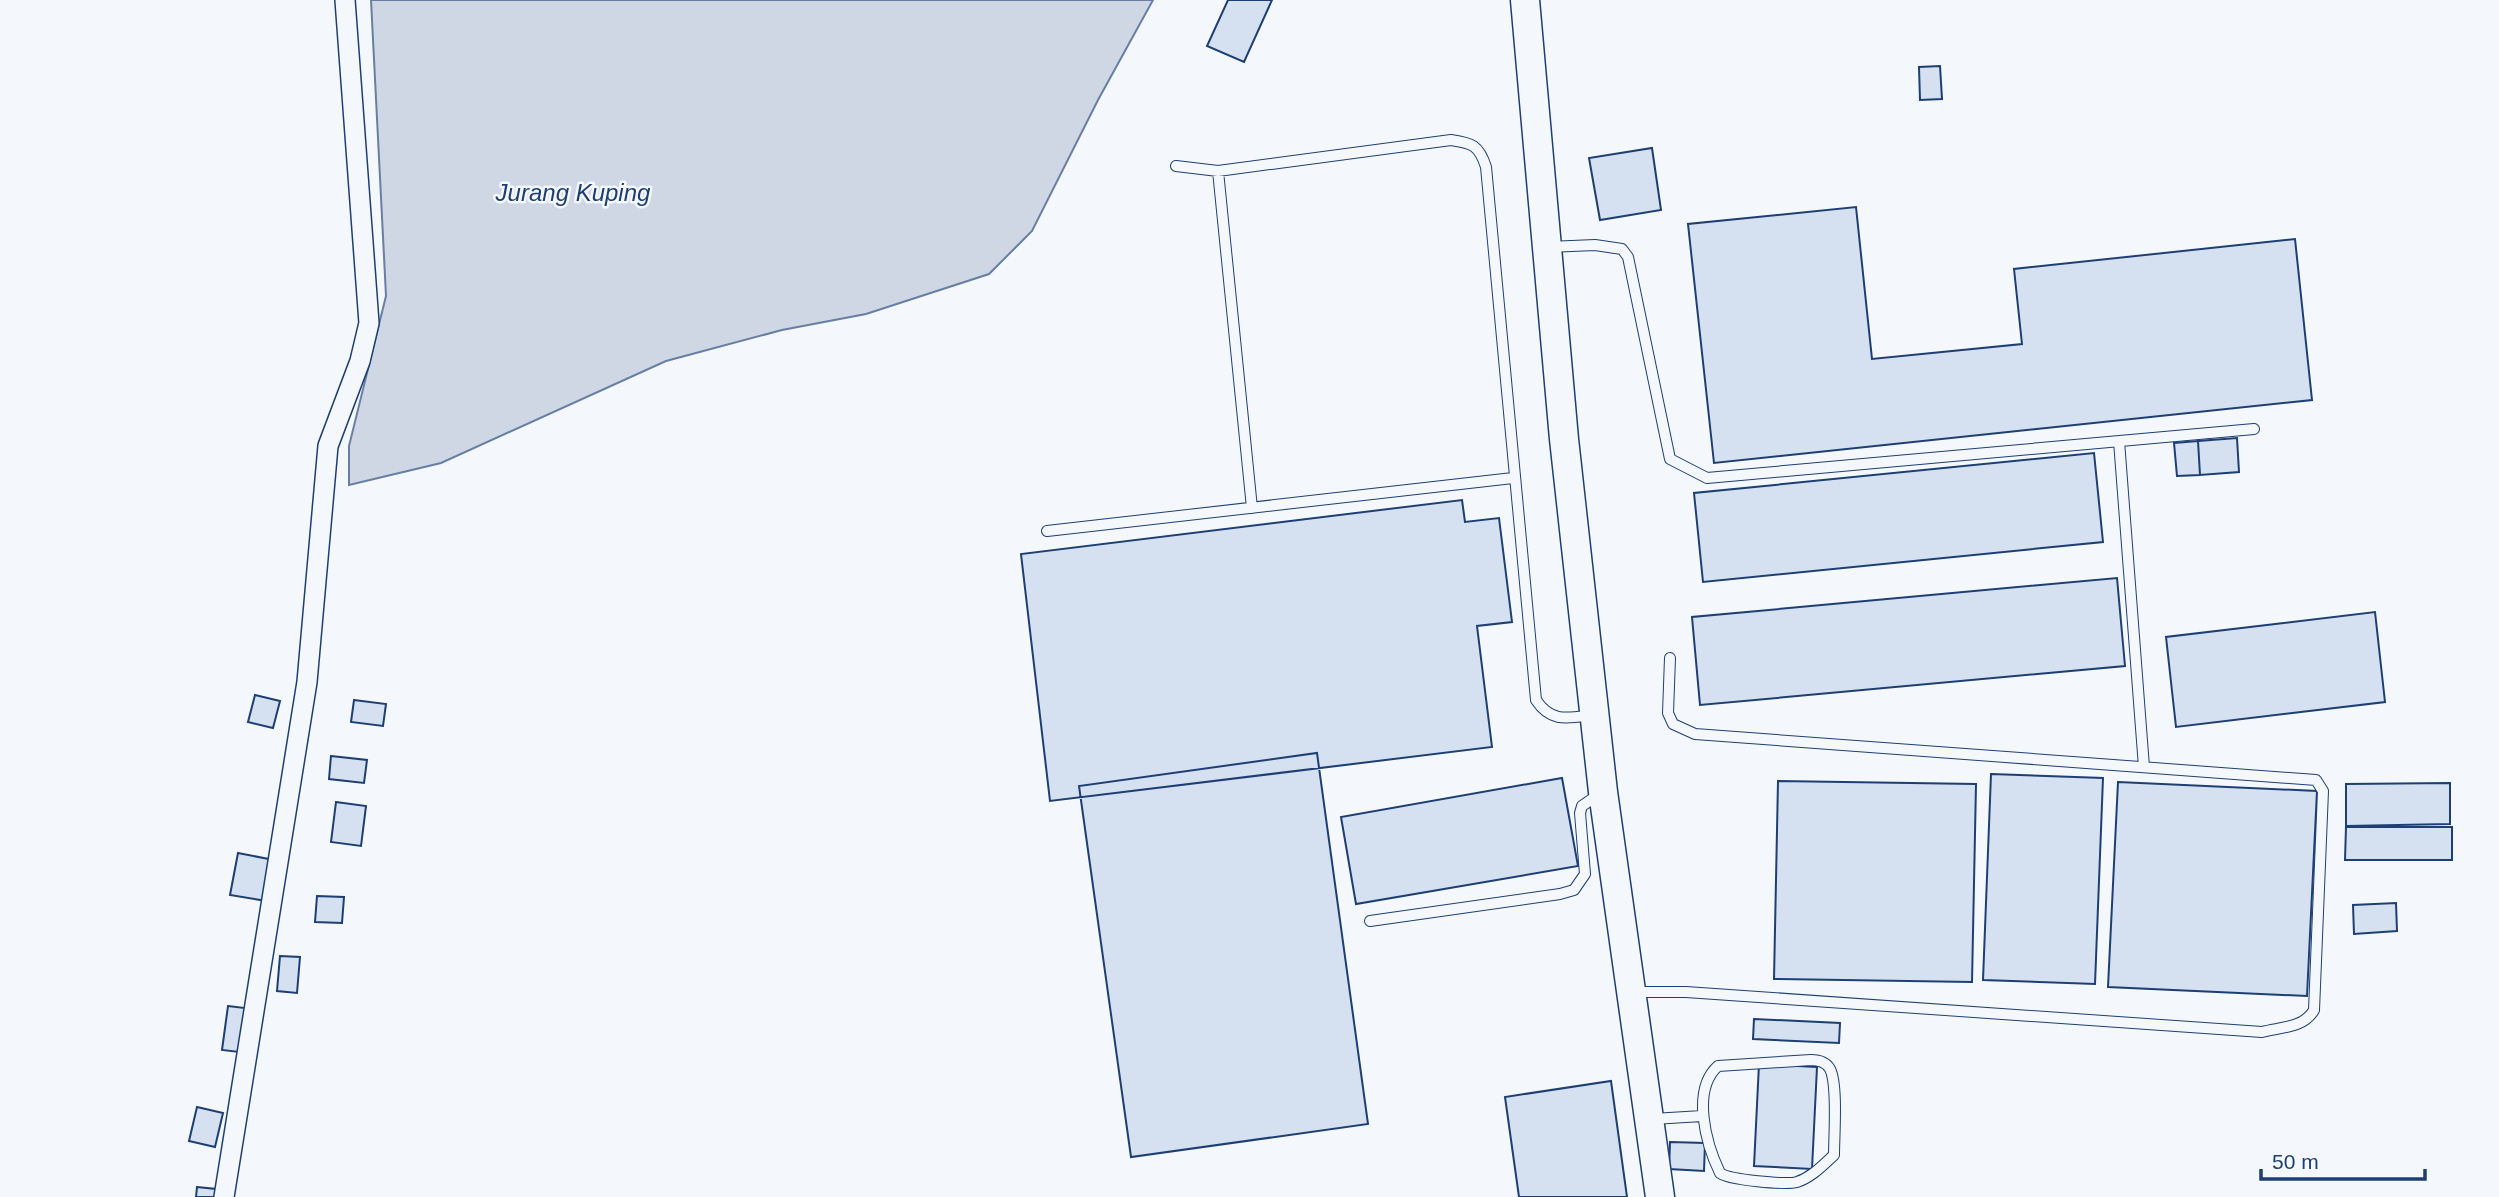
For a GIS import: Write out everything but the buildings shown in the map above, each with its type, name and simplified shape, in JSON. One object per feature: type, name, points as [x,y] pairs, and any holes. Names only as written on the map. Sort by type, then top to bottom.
[{"type":"street","points":[[224,1197],[307,682],[328,446],[360,361],[369,323],[345,0]]},
{"type":"street","points":[[1525,0],[1564,439],[1603,792],[1660,1197]]},
{"type":"lane","points":[[1175,166],[1218,171],[1451,140],[1469,143],[1481,152],[1486,167],[1513,478],[1536,700],[1543,711],[1563,719],[1595,714]]},
{"type":"lane","points":[[1218,171],[1252,508]]},
{"type":"lane","points":[[1548,247],[1595,245],[1622,249],[1628,257],[1670,459],[1707,478],[2255,429]]},
{"type":"lane","points":[[2119,441],[2144,767]]},
{"type":"lane","points":[[1047,531],[1513,478]]},
{"type":"lane","points":[[1631,992],[1686,992],[2262,1031],[2303,1023],[2314,1010],[2323,791],[2316,780],[1695,734],[1673,724],[1668,713],[1670,658]]},
{"type":"lane","points":[[1370,921],[1574,890],[1585,874],[1580,813],[1582,806],[1587,800],[1603,792]]},
{"type":"lane","points":[[1821,1060],[1829,1067],[1834,1079],[1833,1155],[1814,1173],[1794,1183],[1725,1177],[1714,1160],[1703,1116],[1708,1078],[1718,1066],[1821,1060]]},
{"type":"lane","points":[[1649,1119],[1703,1116]]},
{"type":"water","name":"Jurang Kuping","points":[[371,0],[1153,0],[1098,100],[1032,231],[989,274],[866,314],[782,330],[666,361],[441,463],[349,485],[349,446],[386,296]]}]
